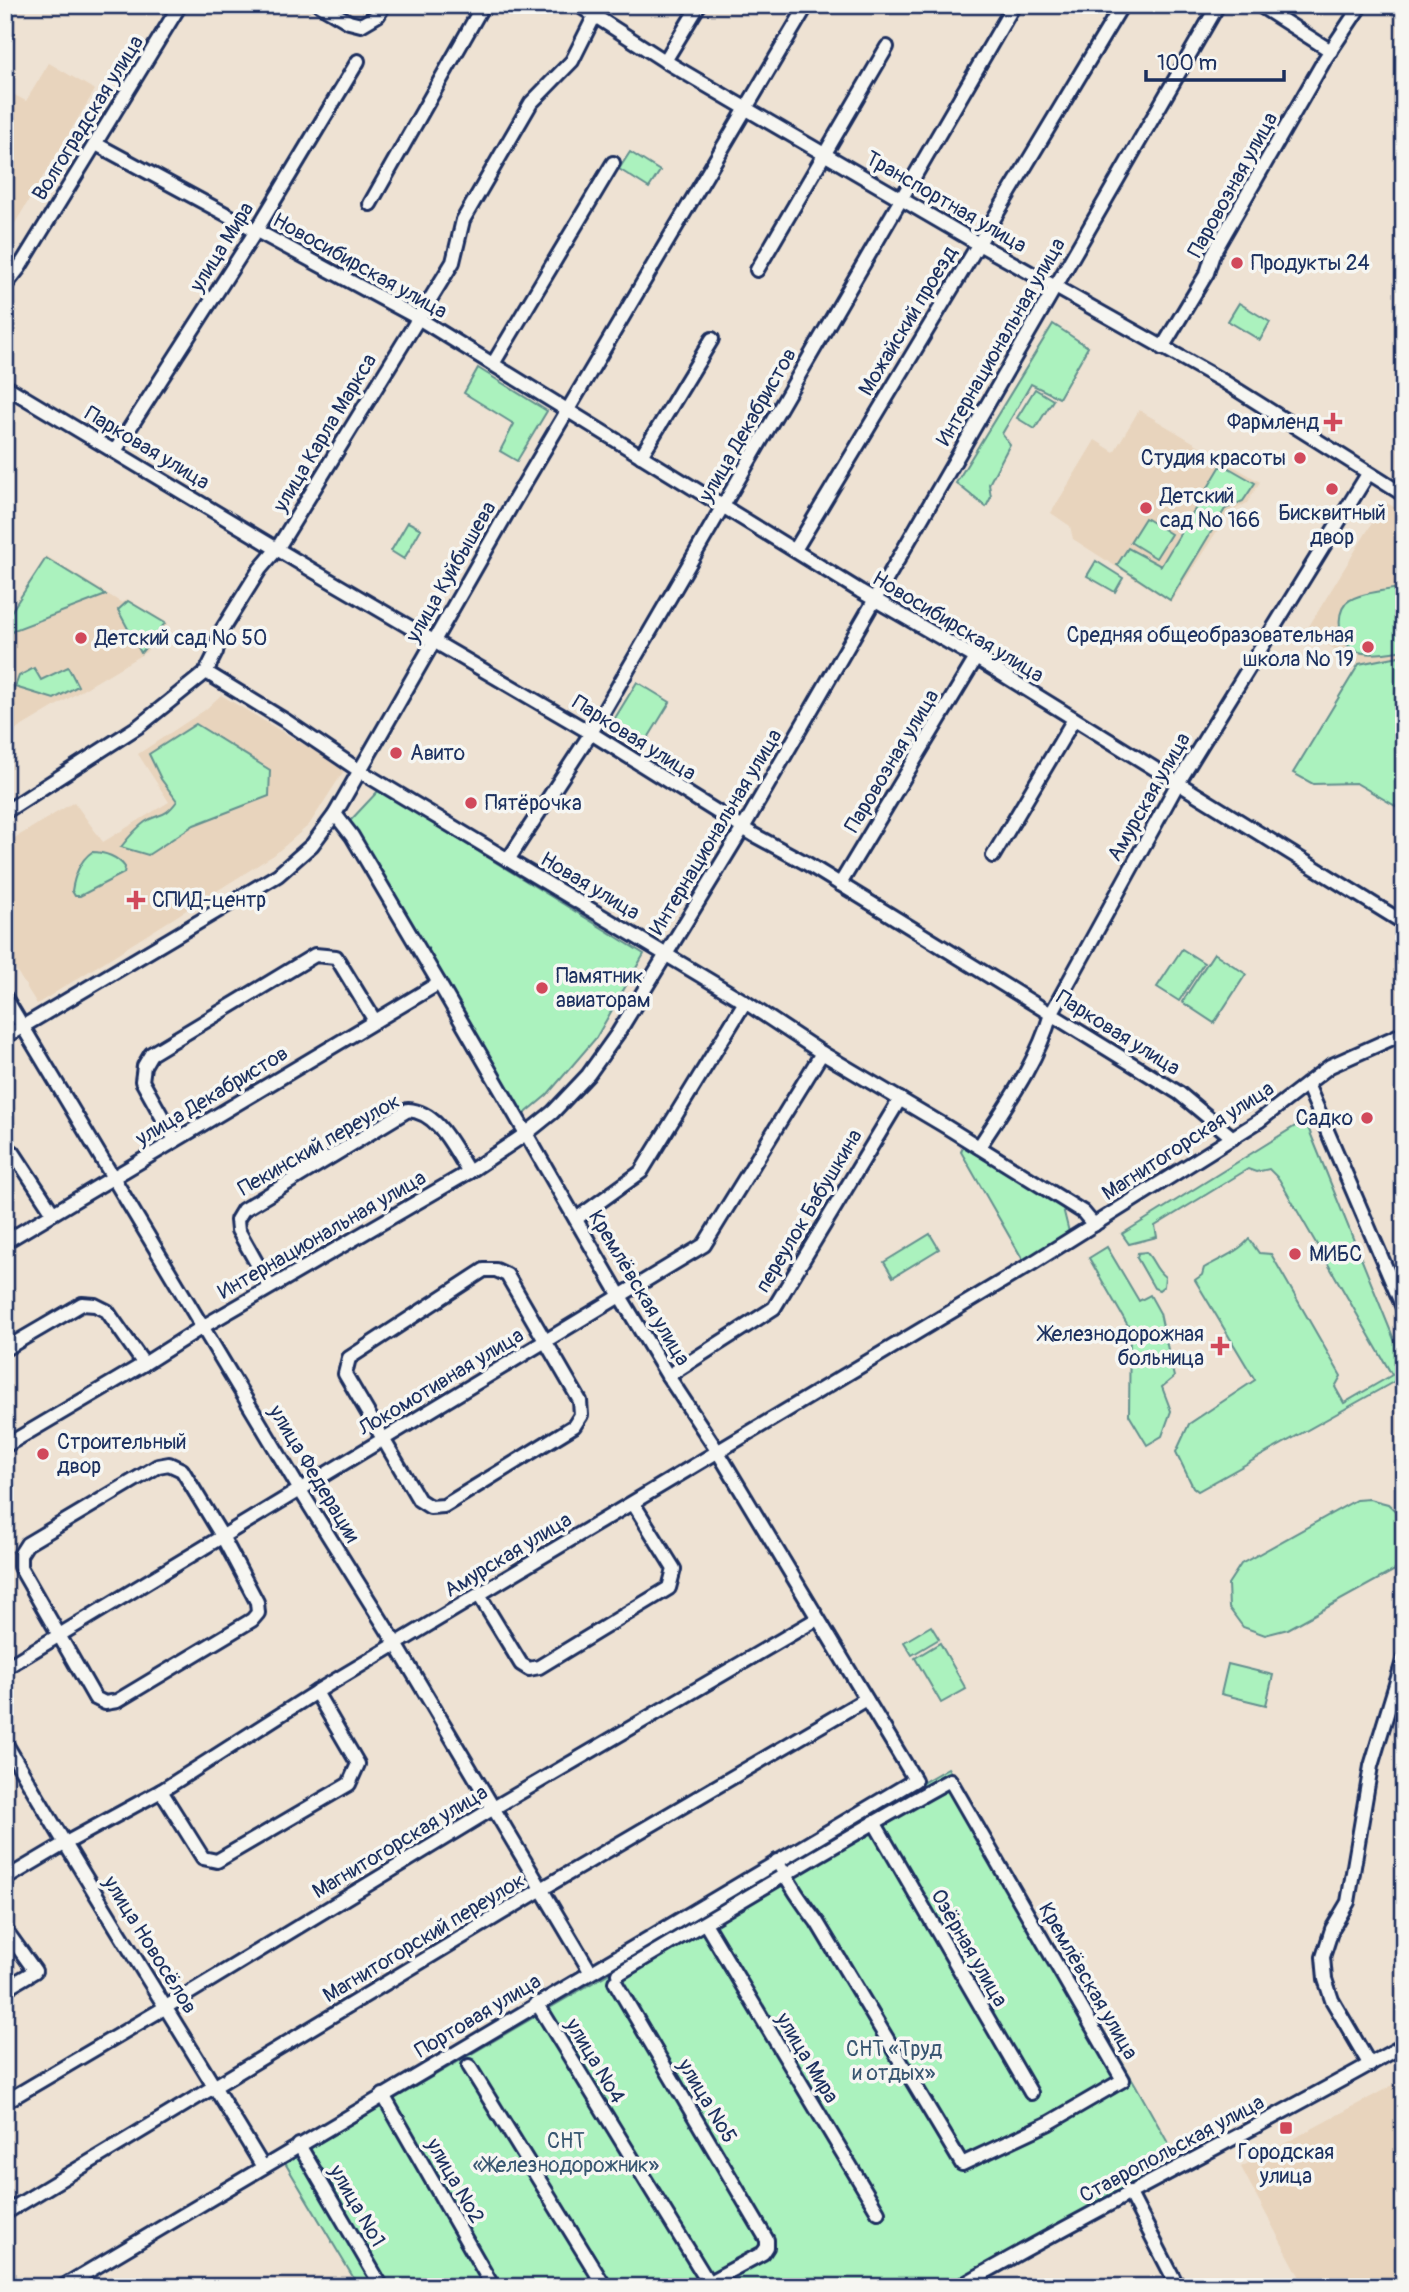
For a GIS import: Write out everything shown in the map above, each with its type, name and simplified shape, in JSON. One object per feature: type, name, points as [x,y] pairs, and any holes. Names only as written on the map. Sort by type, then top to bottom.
[{"type":"street","name":"Волгоградская улица","points":[[5,286],[19,268],[180,5]]},
{"type":"street","points":[[320,5],[349,22],[361,25],[378,15],[384,5]]},
{"type":"street","points":[[370,204],[482,5]]},
{"type":"street","name":"Транспортная улица","points":[[578,5],[597,10],[665,61],[977,243],[1223,382],[1404,495]]},
{"type":"street","points":[[665,61],[699,5]]},
{"type":"street","name":"улица Куйбышева","points":[[5,1037],[278,876],[312,845],[335,814],[433,641],[807,5]]},
{"type":"street","name":"улица Декабристов","points":[[509,860],[591,733],[1014,5]]},
{"type":"street","name":"Можайский проезд","points":[[794,551],[1122,5]]},
{"type":"street","name":"Интернациональная улица","points":[[5,1446],[468,1172],[527,1133],[553,1112],[588,1075],[618,1033],[743,828],[1218,5]]},
{"type":"street","points":[[1259,5],[1331,51]]},
{"type":"street","name":"Паровозная улица","points":[[1162,348],[1207,273],[1213,254],[1331,51],[1361,5]]},
{"type":"street","name":"улица Карла Маркса","points":[[5,812],[139,726],[206,672],[216,652],[220,633],[260,569],[277,549],[453,262],[463,220],[483,184],[531,103],[572,61],[597,10]]},
{"type":"street","points":[[757,270],[887,47]]},
{"type":"street","name":"улица Мира","points":[[115,451],[256,231],[358,61]]},
{"type":"street","name":"Новосибирская улица","points":[[96,144],[418,318],[723,508],[976,658],[1404,923]]},
{"type":"street","points":[[493,364],[613,163]]},
{"type":"street","points":[[641,456],[712,339]]},
{"type":"street","name":"Парковая улица","points":[[5,386],[591,733],[743,828],[840,884],[1179,1093],[1233,1138]]},
{"type":"street","name":"Амурская улица","points":[[979,1147],[1018,1087],[1044,1040],[1051,1014],[1178,783],[1368,474]]},
{"type":"street","name":"Паровозная улица","points":[[840,884],[976,658]]},
{"type":"street","name":"Новая улица","points":[[206,672],[360,771],[666,954],[822,1053],[979,1147],[1083,1212],[1094,1225]]},
{"type":"street","points":[[993,856],[1074,719]]},
{"type":"street","name":"Кремлёвская улица","points":[[335,814],[352,836],[668,1376],[718,1452],[915,1780]]},
{"type":"street","points":[[175,1140],[142,1081],[144,1066],[151,1054],[315,955],[336,957],[375,1021]]},
{"type":"street","name":"улица Декабристов","points":[[5,1242],[439,983]]},
{"type":"street","name":"улица Федерации","points":[[5,997],[590,1971]]},
{"type":"street","points":[[576,1219],[641,1172],[745,1002]]},
{"type":"street","name":"Магнитогорская улица","points":[[1031,1264],[1259,1121],[1346,1057],[1404,1033]]},
{"type":"street","name":"Локомотивная улица","points":[[5,1668],[704,1245],[822,1053]]},
{"type":"street","points":[[1307,1084],[1404,1310]]},
{"type":"street","name":"переулок Бабушкина","points":[[668,1376],[774,1308],[900,1099]]},
{"type":"street","name":"Пекинский переулок","points":[[270,1287],[238,1230],[237,1220],[243,1210],[408,1110],[421,1111],[433,1119],[468,1172]]},
{"type":"street","points":[[5,1147],[13,1152],[53,1213]]},
{"type":"street","name":"Амурская улица","points":[[5,1879],[161,1791],[316,1692],[1031,1264]]},
{"type":"street","points":[[484,1270],[496,1270],[507,1275],[580,1401],[581,1415],[574,1426],[444,1506],[430,1507],[419,1500],[383,1440],[345,1374],[349,1358],[484,1270]]},
{"type":"street","points":[[5,1349],[82,1304],[95,1305],[107,1311],[144,1364]]},
{"type":"street","points":[[169,1464],[181,1470],[222,1536],[257,1602],[258,1613],[252,1620],[117,1701],[105,1703],[95,1698],[58,1636],[20,1567],[20,1555],[27,1544],[158,1466],[169,1464]]},
{"type":"street","points":[[479,1595],[521,1664],[529,1669],[539,1667],[669,1588],[674,1569],[632,1503]]},
{"type":"street","name":"Магнитогорская улица","points":[[5,2102],[492,1809],[817,1619]]},
{"type":"street","points":[[1370,2065],[1332,2000],[1325,1979],[1323,1957],[1332,1929],[1348,1902],[1371,1766],[1404,1658]]},
{"type":"street","points":[[161,1791],[204,1858],[217,1861],[349,1784],[358,1764],[316,1692]]},
{"type":"street","name":"Магнитогорский переулок","points":[[5,2213],[540,1890],[866,1699]]},
{"type":"street","name":"улица Новосёлов","points":[[5,1742],[64,1844],[262,2167]]},
{"type":"street","name":"Портовая улица","points":[[62,2287],[915,1780]]},
{"type":"street","name":"Кремлёвская улица","points":[[785,1875],[794,1892],[817,1922],[962,2164],[1049,2123],[1123,2080],[950,1780],[874,1822]]},
{"type":"street","points":[[705,1923],[874,1822]]},
{"type":"street","name":"Озёрная улица","points":[[874,1822],[1031,2093]]},
{"type":"street","points":[[777,1861],[785,1875]]},
{"type":"street","name":"улица Мира","points":[[705,1923],[877,2212]]},
{"type":"street","name":"улица №5","points":[[704,2285],[764,2253],[766,2240],[616,1978],[705,1923]]},
{"type":"street","points":[[5,1928],[35,1971],[5,1989]]},
{"type":"street","name":"улица №4","points":[[537,2003],[704,2285]]},
{"type":"street","name":"Ставропольская улица","points":[[959,2287],[978,2282],[1129,2192],[1404,2045]]},
{"type":"street","points":[[469,2066],[605,2287]]},
{"type":"street","name":"улица №2","points":[[383,2095],[493,2287]]},
{"type":"street","name":"улица №1","points":[[299,2145],[382,2287]]},
{"type":"street","points":[[1129,2192],[1178,2287]]},
{"type":"shaded area","points":[[49,63],[95,90],[5,240],[5,90],[26,101]]},
{"type":"shaded area","name":"Детский сад № 166","points":[[1139,410],[1260,482],[1247,503],[1228,514],[1171,602],[1073,539],[1070,526],[1051,513],[1095,440],[1114,452]]},
{"type":"shaded area","name":"Средняя общеобразовательная школа № 19","points":[[1385,502],[1404,513],[1404,811],[1356,783],[1313,784],[1293,773],[1358,664],[1306,631]]},
{"type":"shaded area","name":"Детский сад № 50","points":[[46,556],[122,603],[127,599],[168,623],[146,652],[9,734],[5,728],[5,619]]},
{"type":"shaded area","points":[[221,695],[345,769],[309,825],[274,855],[37,1004],[5,952],[5,844],[74,802],[103,842],[169,802],[138,754],[205,710]]},
{"type":"shaded area","points":[[1404,2079],[1404,2287],[1305,2287],[1241,2167]]},
{"type":"green space","points":[[630,152],[660,171],[649,188],[619,169]]},
{"type":"green space","points":[[1239,303],[1270,322],[1260,340],[1228,321]]},
{"type":"green space","points":[[1053,324],[1088,347],[1059,398],[1031,384],[1002,434],[1010,444],[989,484],[991,497],[986,507],[956,483]]},
{"type":"green space","points":[[478,368],[547,411],[517,461],[500,451],[514,424],[464,393]]},
{"type":"green space","points":[[1035,389],[1053,400],[1035,429],[1017,418]]},
{"type":"green space","points":[[1222,464],[1255,483],[1243,501],[1225,509],[1170,600],[1117,565],[1128,548],[1161,566]]},
{"type":"green space","points":[[1145,518],[1171,534],[1156,558],[1130,542]]},
{"type":"green space","points":[[408,522],[421,529],[404,559],[391,551]]},
{"type":"green space","points":[[46,558],[106,595],[14,630],[5,639],[5,621]]},
{"type":"green space","points":[[1096,561],[1123,578],[1115,592],[1087,576]]},
{"type":"green space","points":[[1404,587],[1404,650],[1375,654],[1349,647],[1343,640],[1340,629],[1341,612],[1346,603],[1365,594]]},
{"type":"green space","points":[[128,601],[165,623],[141,653],[118,610]]},
{"type":"green space","points":[[1404,655],[1404,811],[1356,783],[1313,784],[1293,773],[1359,664]]},
{"type":"green space","points":[[68,667],[78,686],[54,699],[15,687],[19,676],[34,668],[41,680]]},
{"type":"green space","points":[[637,682],[670,702],[645,743],[612,723]]},
{"type":"green space","points":[[196,724],[270,770],[269,796],[194,825],[148,855],[121,847],[141,825],[165,813],[177,801],[161,779],[149,754]]},
{"type":"green space","points":[[379,790],[644,954],[596,1038],[547,1095],[522,1116],[350,821]]},
{"type":"green space","points":[[92,852],[115,858],[125,867],[124,873],[80,896],[75,896],[72,891],[76,875],[81,864]]},
{"type":"green space","points":[[1182,949],[1204,963],[1179,1001],[1157,987]]},
{"type":"green space","points":[[1214,953],[1246,974],[1214,1023],[1182,1002]]},
{"type":"green space","points":[[1305,1120],[1404,1364],[1404,1376],[1198,1491],[1193,1487],[1176,1452],[1189,1424],[1255,1380],[1195,1280],[1202,1275],[1204,1268],[1249,1239],[1259,1253],[1271,1254],[1341,1376],[1335,1387],[1344,1403],[1392,1375],[1279,1179],[1269,1169],[1256,1172],[1248,1169],[1155,1226],[1157,1237],[1129,1244],[1122,1234]]},
{"type":"green space","points":[[964,1142],[1063,1208],[1069,1232],[1023,1260],[961,1152]]},
{"type":"green space","points":[[930,1234],[939,1249],[893,1277],[884,1262]]},
{"type":"green space","points":[[1107,1247],[1139,1301],[1150,1295],[1160,1313],[1174,1377],[1162,1387],[1171,1411],[1162,1436],[1147,1445],[1129,1415],[1130,1329],[1089,1258]]},
{"type":"green space","points":[[1146,1252],[1165,1277],[1164,1286],[1159,1290],[1154,1288],[1137,1258],[1138,1253]]},
{"type":"green space","points":[[1369,1499],[1388,1504],[1404,1519],[1404,1559],[1395,1570],[1288,1629],[1265,1635],[1243,1627],[1229,1608],[1228,1584],[1241,1564],[1356,1500]]},
{"type":"green space","points":[[931,1626],[939,1639],[912,1655],[904,1642]]},
{"type":"green space","points":[[940,1643],[966,1689],[941,1703],[915,1658]]},
{"type":"green space","points":[[1228,1664],[1273,1675],[1266,1705],[1221,1694]]},
{"type":"green space","name":"СНТ «Труд и отдых»","points":[[948,1768],[1177,2159],[944,2287],[359,2287],[285,2163],[613,1971],[729,1894]]},
{"type":"place","name":"Продукты 24","points":[[1237,263]]},
{"type":"place","name":"Фармленд","points":[[1333,422]]},
{"type":"place","name":"Студия красоты","points":[[1300,458]]},
{"type":"place","name":"Бисквитный двор","points":[[1332,489]]},
{"type":"place","name":"Детский сад № 166","points":[[1146,508]]},
{"type":"place","name":"Детский сад № 50","points":[[81,638]]},
{"type":"place","name":"Средняя общеобразовательная школа № 19","points":[[1368,647]]},
{"type":"place","name":"Авито","points":[[396,753]]},
{"type":"place","name":"Пятёрочка","points":[[471,803]]},
{"type":"place","name":"СПИД-центр","points":[[136,900]]},
{"type":"place","name":"Памятник авиаторам","points":[[542,988]]},
{"type":"place","name":"Садко","points":[[1367,1118]]},
{"type":"place","name":"МИБС","points":[[1295,1254]]},
{"type":"place","name":"Железнодорожная больница","points":[[1220,1346]]},
{"type":"place","name":"Строительный двор","points":[[43,1454]]},
{"type":"place","name":"Городская улица","points":[[1286,2128]]},
{"type":"park label","name":"СНТ «Железнодорожник»","points":[[566,2153]]}]
